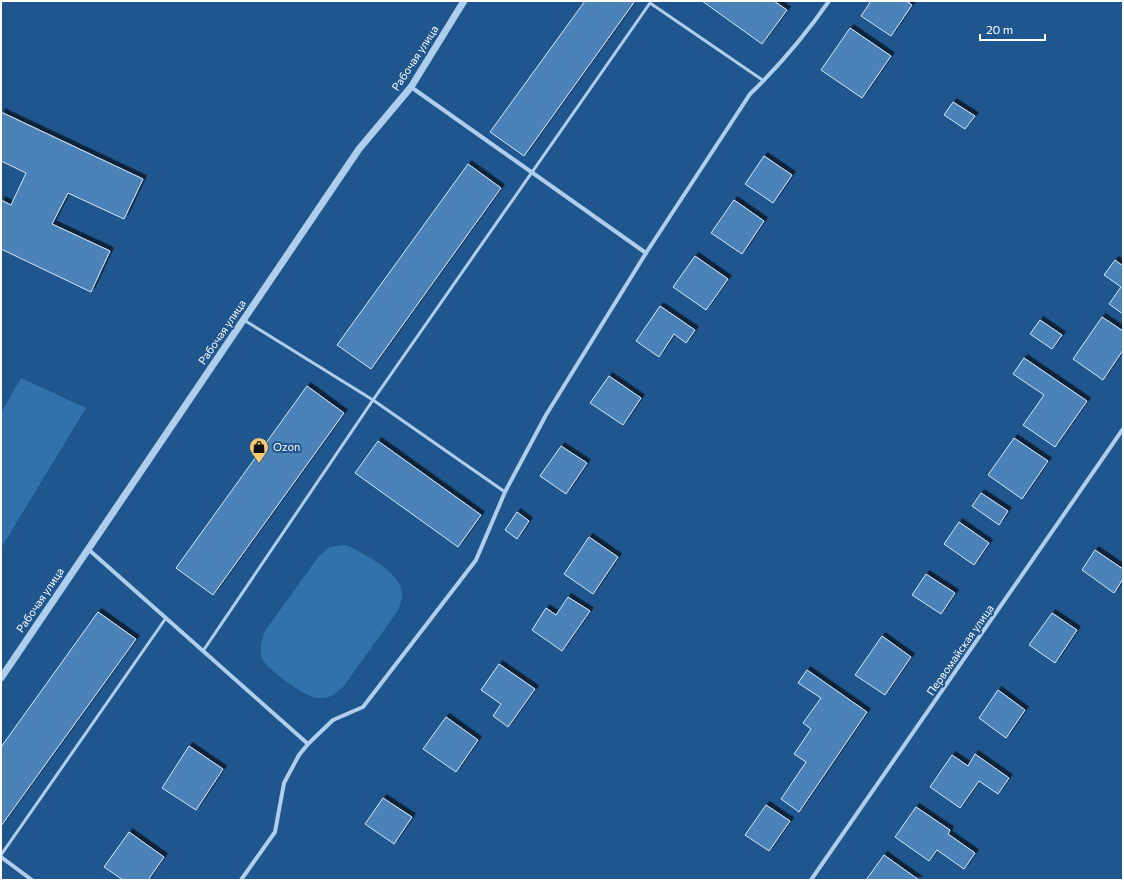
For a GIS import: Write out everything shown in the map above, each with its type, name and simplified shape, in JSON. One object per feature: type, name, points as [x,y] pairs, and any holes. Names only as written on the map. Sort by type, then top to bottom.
[{"type":"street","name":"Рабочая улица","points":[[1,678],[359,150],[411,88],[464,1]]},
{"type":"street","points":[[241,880],[275,832],[284,783],[299,755],[308,744],[333,720],[363,707],[476,560],[505,492],[546,415],[646,254],[750,94],[764,82],[810,27],[829,1]]},
{"type":"street","points":[[411,88],[646,254]]},
{"type":"street","name":"Первомайская улица","points":[[811,880],[1123,429]]},
{"type":"street","points":[[88,549],[308,744]]},
{"type":"street","points":[[1,856],[32,880]]},
{"type":"lane","points":[[204,652],[373,400],[533,173],[650,3],[764,82]]},
{"type":"lane","points":[[244,320],[373,400],[505,492]]},
{"type":"lane","points":[[1,856],[166,618]]},
{"type":"shaded area","points":[[21,378],[86,408],[1,548],[1,413]]},
{"type":"shaded area","points":[[345,545],[359,551],[391,573],[400,585],[402,599],[397,612],[343,687],[330,697],[313,697],[297,689],[279,676],[265,663],[262,658],[261,644],[265,631],[319,556],[330,547]]},
{"type":"building","points":[[585,1],[635,1],[524,156],[490,132]]},
{"type":"building","points":[[702,1],[774,1],[787,10],[762,44]]},
{"type":"building","points":[[871,1],[906,1],[912,5],[891,36],[861,16]]},
{"type":"building","points":[[850,28],[891,56],[862,98],[821,70]]},
{"type":"building","points":[[953,102],[975,116],[965,129],[944,115]]},
{"type":"building","points":[[1,112],[143,179],[124,219],[68,193],[52,224],[110,251],[91,292],[1,249],[1,200],[11,205],[26,173],[1,161]]},
{"type":"building","points":[[764,156],[792,175],[773,203],[745,184]]},
{"type":"building","points":[[468,164],[501,188],[371,369],[337,345]]},
{"type":"building","points":[[734,200],[764,221],[742,254],[711,233]]},
{"type":"building","points":[[695,256],[728,279],[706,310],[673,287]]},
{"type":"building","points":[[1115,260],[1123,266],[1123,314],[1109,304],[1121,287],[1104,275]]},
{"type":"building","points":[[660,306],[695,330],[686,343],[674,334],[659,357],[636,341]]},
{"type":"building","points":[[1102,317],[1123,331],[1123,350],[1103,380],[1073,359]]},
{"type":"building","points":[[1040,320],[1062,335],[1052,349],[1030,334]]},
{"type":"building","points":[[1024,358],[1087,401],[1055,447],[1023,425],[1044,395],[1013,374]]},
{"type":"building","points":[[609,376],[641,398],[623,425],[590,403]]},
{"type":"building","points":[[307,386],[344,413],[213,595],[176,568]]},
{"type":"building","points":[[1014,438],[1048,461],[1022,499],[988,475]]},
{"type":"building","points":[[378,441],[481,515],[458,547],[355,473]]},
{"type":"building","points":[[561,446],[587,463],[566,494],[540,476]]},
{"type":"building","points":[[981,493],[1008,511],[999,525],[972,506]]},
{"type":"building","points":[[517,512],[529,521],[517,539],[505,530]]},
{"type":"building","points":[[959,522],[989,543],[974,565],[944,544]]},
{"type":"building","points":[[589,537],[618,557],[593,594],[564,574]]},
{"type":"building","points":[[1095,550],[1123,569],[1123,579],[1114,593],[1082,570]]},
{"type":"building","points":[[926,574],[955,593],[941,614],[912,595]]},
{"type":"building","points":[[568,597],[590,611],[562,651],[532,630],[546,608],[556,615]]},
{"type":"building","points":[[98,612],[136,639],[1,826],[1,747]]},
{"type":"building","points":[[1052,613],[1077,630],[1055,663],[1029,645]]},
{"type":"building","points":[[882,636],[911,657],[885,695],[855,675]]},
{"type":"building","points":[[499,664],[535,689],[508,727],[493,716],[501,704],[481,690]]},
{"type":"building","points":[[807,670],[867,712],[799,812],[781,799],[806,762],[794,754],[811,729],[803,723],[821,698],[798,683]]},
{"type":"building","points":[[998,690],[1025,710],[1006,738],[979,718]]},
{"type":"building","points":[[446,717],[478,740],[456,772],[423,749]]},
{"type":"building","points":[[189,746],[223,769],[196,810],[162,788]]},
{"type":"building","points":[[975,754],[1009,778],[998,794],[979,781],[960,808],[930,787],[952,755],[968,766]]},
{"type":"building","points":[[383,798],[412,817],[394,844],[365,824]]},
{"type":"building","points":[[766,805],[790,821],[769,851],[745,835]]},
{"type":"building","points":[[916,807],[950,830],[948,834],[975,853],[964,869],[937,850],[929,861],[895,837]]},
{"type":"building","points":[[129,832],[164,857],[148,880],[123,880],[104,867]]},
{"type":"building","points":[[884,855],[919,880],[866,880]]},
{"type":"place","name":"Ozon","points":[[259,464]]}]
